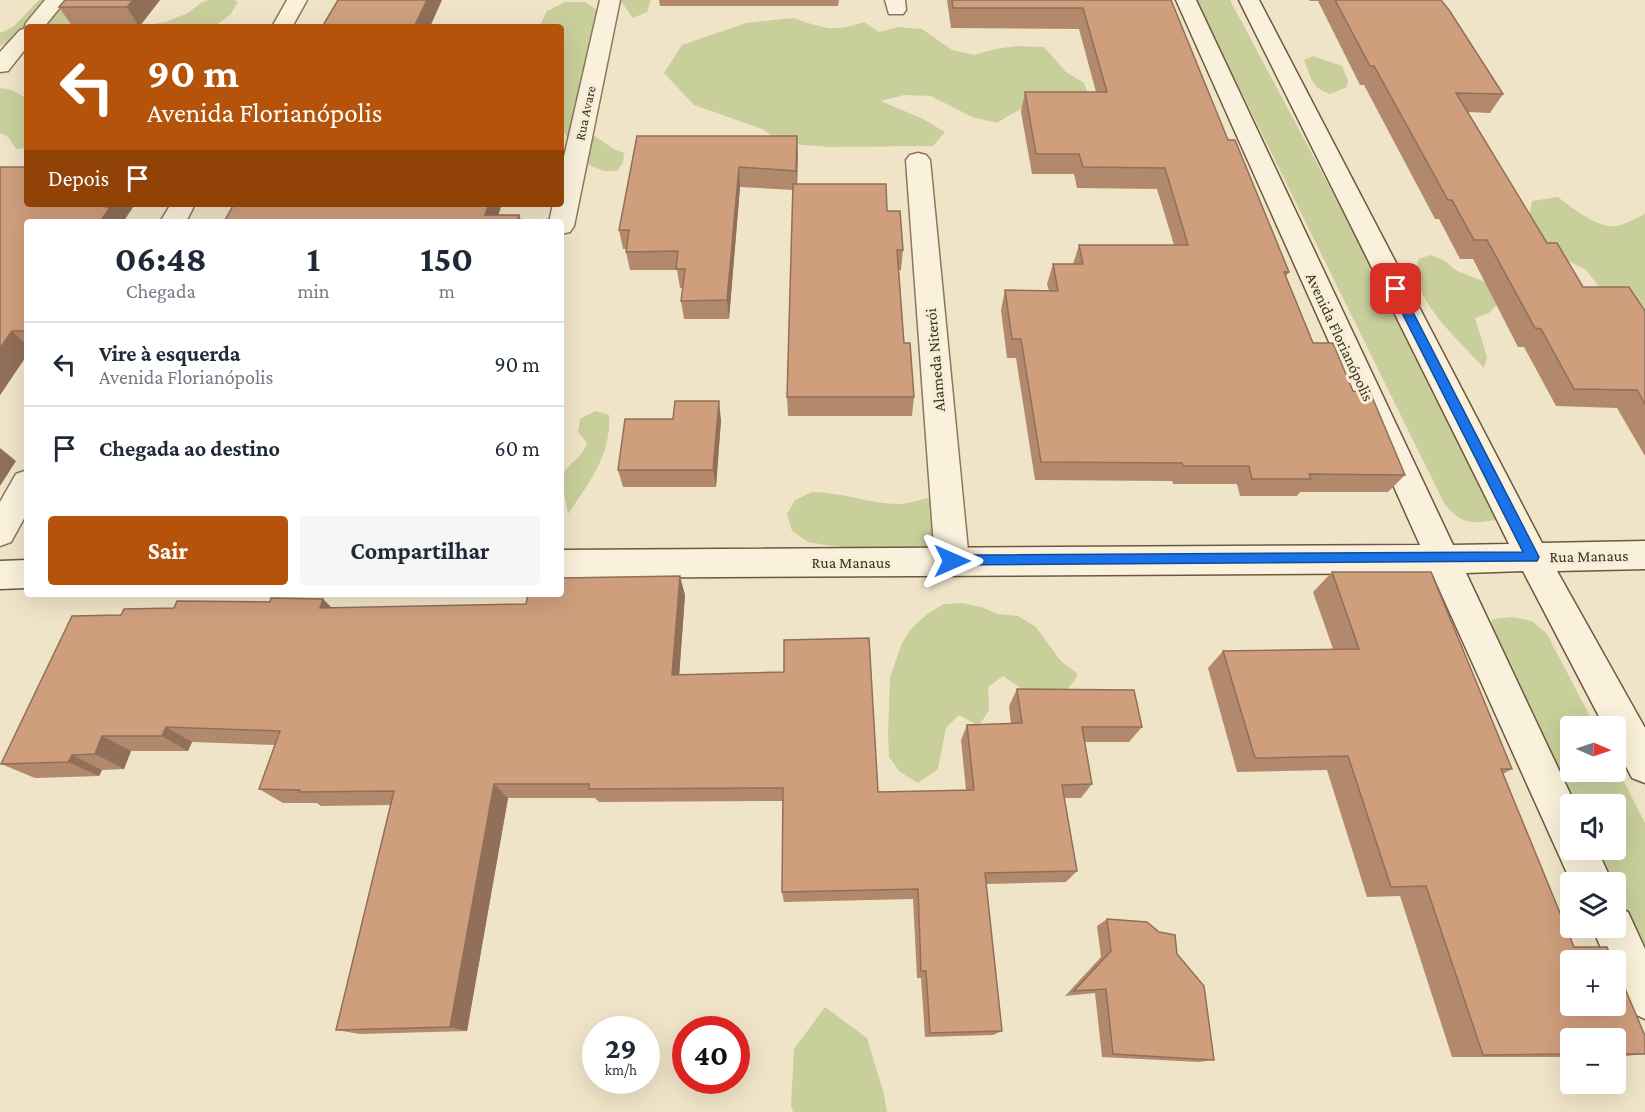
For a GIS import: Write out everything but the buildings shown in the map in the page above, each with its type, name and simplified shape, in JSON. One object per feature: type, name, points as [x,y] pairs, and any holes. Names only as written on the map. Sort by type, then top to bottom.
[{"type":"street","points":[[36,24],[56,0]]},
{"type":"street","points":[[284,24],[297,0]]},
{"type":"street","name":"Rua Avare","points":[[563,219],[610,0]]},
{"type":"street","name":"Avenida Florianópolis","points":[[1186,0],[1560,814]]},
{"type":"street","points":[[1249,0],[1533,557],[1645,765]]},
{"type":"street","points":[[0,66],[24,38]]},
{"type":"street","name":"Alameda Niterói","points":[[918,160],[952,561]]},
{"type":"street","points":[[0,532],[24,488]]},
{"type":"street","name":"Rua Manaus","points":[[564,564],[1442,559],[1645,555]]},
{"type":"street","points":[[0,575],[24,574]]},
{"type":"street","points":[[1617,938],[1645,997]]},
{"type":"green space","points":[[39,0],[98,0],[83,21],[86,24],[24,24],[24,30],[13,41],[0,46],[0,33],[13,27]]},
{"type":"green space","points":[[233,0],[238,2],[230,15],[218,24],[152,24],[166,22],[188,13],[202,2]]},
{"type":"green space","points":[[620,0],[651,0],[647,12],[633,18]]},
{"type":"green space","points":[[1196,0],[1230,0],[1500,507],[1496,520],[1467,521],[1455,515],[1444,503]]},
{"type":"green space","points":[[565,2],[586,2],[599,12],[587,131],[624,153],[623,163],[617,171],[604,171],[581,162],[564,131],[564,24],[540,24],[547,11]]},
{"type":"green space","points":[[793,18],[828,28],[864,22],[879,32],[899,27],[922,29],[952,50],[975,55],[1017,46],[1044,47],[1066,72],[1084,83],[1090,98],[1031,105],[997,123],[972,117],[931,96],[904,95],[881,101],[923,119],[945,132],[933,146],[829,147],[779,140],[762,129],[694,105],[664,73],[682,45],[746,23]]},
{"type":"green space","points":[[1313,56],[1342,66],[1348,80],[1347,87],[1330,94],[1319,89],[1312,81],[1304,60]]},
{"type":"green space","points":[[0,88],[12,90],[24,97],[24,148],[16,149],[8,137],[0,133]]},
{"type":"green space","points":[[1558,197],[1589,219],[1602,225],[1623,224],[1645,214],[1645,324],[1601,289],[1586,270],[1555,254],[1532,233],[1529,216],[1532,201]]},
{"type":"green space","points":[[1430,255],[1445,261],[1457,271],[1488,283],[1497,305],[1489,313],[1475,318],[1487,357],[1484,368],[1450,332],[1427,302],[1419,287],[1416,272],[1419,259]]},
{"type":"green space","points":[[595,411],[609,415],[609,429],[603,456],[568,514],[564,492],[564,472],[582,453],[587,443],[578,432],[580,419]]},
{"type":"green space","points":[[812,492],[900,504],[936,496],[944,504],[933,557],[808,542],[792,531],[787,514],[795,500]]},
{"type":"green space","points":[[962,603],[998,614],[1018,616],[1036,627],[1060,660],[1078,674],[1062,693],[1038,700],[1003,676],[988,687],[989,710],[979,726],[959,715],[946,728],[938,769],[918,783],[900,772],[889,757],[890,677],[902,643],[911,629],[927,614],[944,604]]},
{"type":"green space","points":[[1512,617],[1532,621],[1547,634],[1590,716],[1560,716],[1560,782],[1624,782],[1645,823],[1645,962],[1626,922],[1626,872],[1601,872],[1596,860],[1626,860],[1626,794],[1564,794],[1487,632],[1493,619]]},
{"type":"green space","points":[[825,1007],[867,1038],[884,1094],[887,1112],[793,1112],[791,1105],[794,1049]]},
{"type":"route","points":[[952,561],[1533,557],[1396,289]]}]
